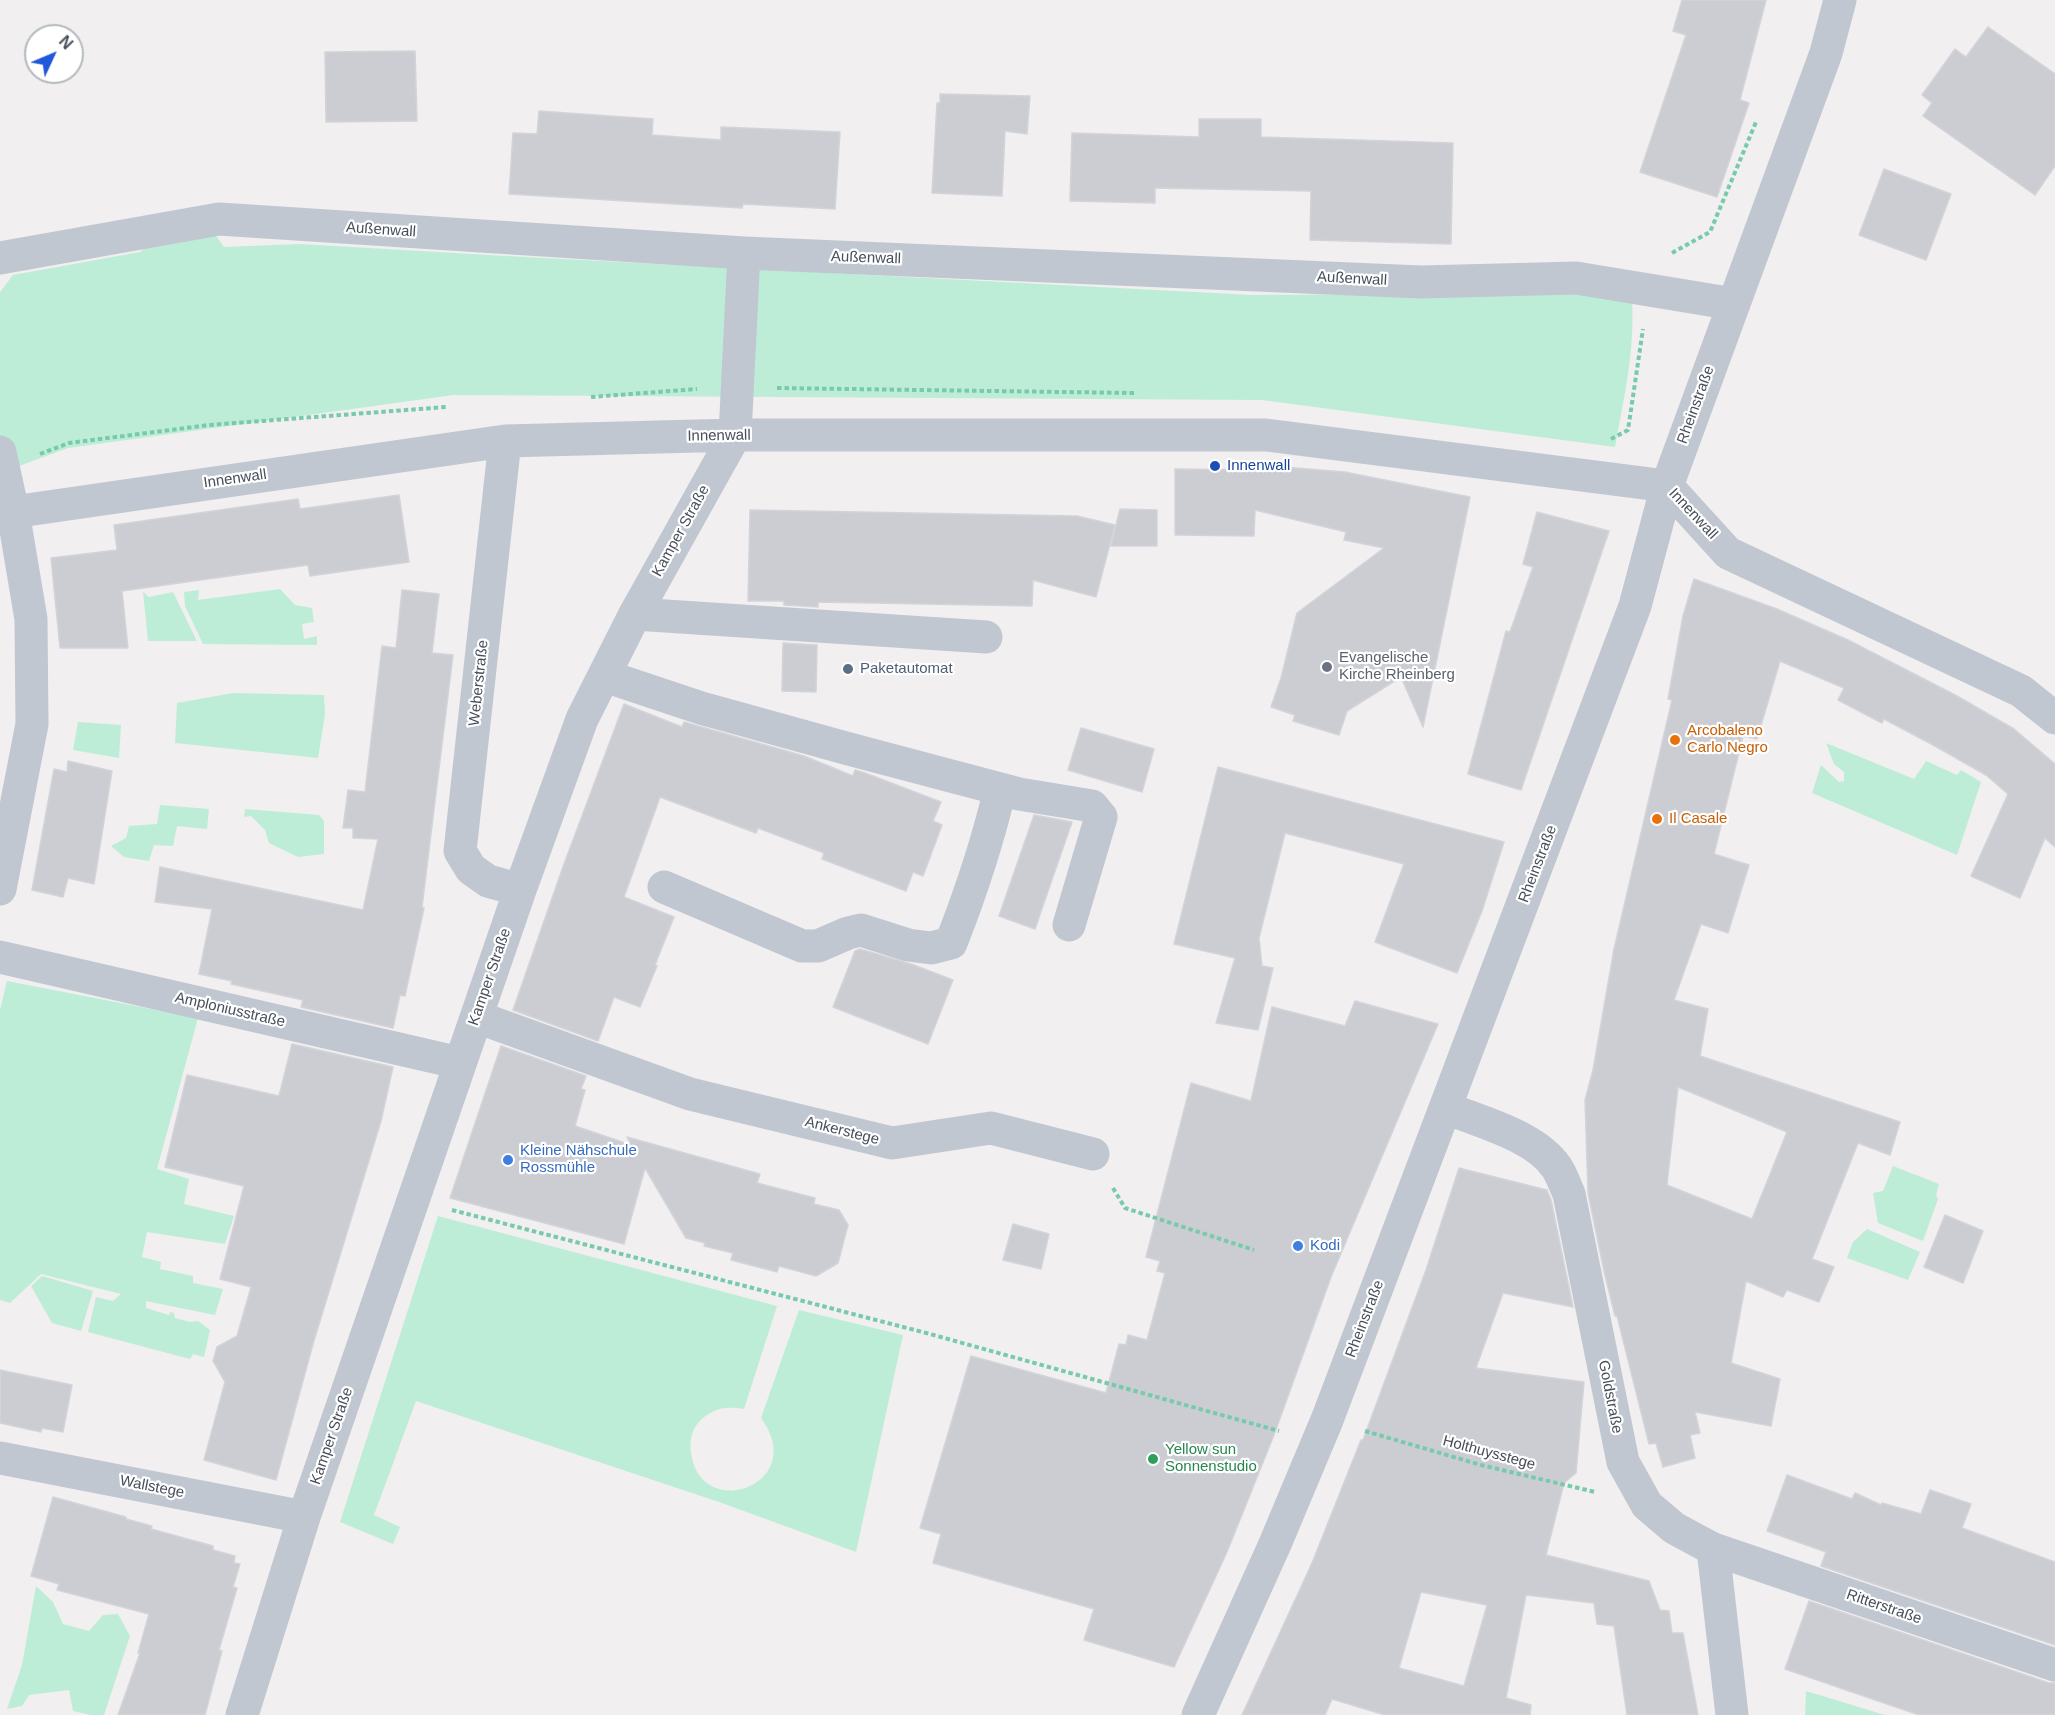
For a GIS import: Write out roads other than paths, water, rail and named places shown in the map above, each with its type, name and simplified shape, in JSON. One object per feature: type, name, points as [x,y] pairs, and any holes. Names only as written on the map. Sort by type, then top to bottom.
[{"type":"street","name":"Rheinstraße","points":[[1198,1715],[1275,1544],[1322,1431],[1635,606],[1667,486],[1826,53],[1840,0]]},
{"type":"street","name":"Außenwall","points":[[0,258],[219,219],[744,253],[1421,282],[1576,278],[1734,303]]},
{"type":"street","name":"Kamper Straße","points":[[242,1715],[304,1517],[520,890],[582,719],[635,614],[735,435],[744,253]]},
{"type":"street","name":"Innenwall","points":[[7,515],[505,441],[735,435],[1266,435],[1667,486],[1728,553],[2021,691],[2055,717]]},
{"type":"street","name":"Weberstraße","points":[[505,441],[460,851],[471,869],[488,881],[520,890]]},
{"type":"street","points":[[0,452],[7,515],[31,619],[32,724],[0,889]]},
{"type":"street","points":[[635,614],[986,637]]},
{"type":"street","points":[[605,676],[701,708],[849,749],[1019,794],[1092,806],[1101,817],[1069,925]]},
{"type":"street","points":[[664,886],[802,946],[818,946],[861,930],[908,945],[931,948],[942,946],[951,943],[967,903],[991,829],[1000,789]]},
{"type":"street","name":"Amploniusstraße","points":[[0,957],[460,1063]]},
{"type":"street","name":"Ankerstege","points":[[477,1017],[690,1094],[892,1143],[991,1128],[1093,1154]]},
{"type":"street","name":"Goldstraße","points":[[1446,1108],[1512,1134],[1541,1151],[1557,1168],[1569,1194],[1623,1462],[1647,1505],[1674,1528],[1713,1549]]},
{"type":"street","name":"Wallstege","points":[[0,1458],[304,1517]]},
{"type":"street","points":[[1713,1549],[1732,1715]]},
{"type":"street","name":"Ritterstraße","points":[[1713,1549],[2055,1665]]},
{"type":"place","name":"Innenwall","points":[[1215,466]]},
{"type":"place","name":"Evangelische Kirche Rheinberg","points":[[1327,667]]},
{"type":"place","name":"Paketautomat","points":[[848,669]]},
{"type":"place","name":"Arcobaleno Carlo Negro","points":[[1675,740]]},
{"type":"place","name":"Il Casale","points":[[1657,819]]},
{"type":"place","name":"Kleine Nähschule Rossmühle","points":[[508,1160]]},
{"type":"place","name":"Kodi","points":[[1298,1246]]},
{"type":"place","name":"Yellow sun Sonnenstudio","points":[[1153,1459]]}]
